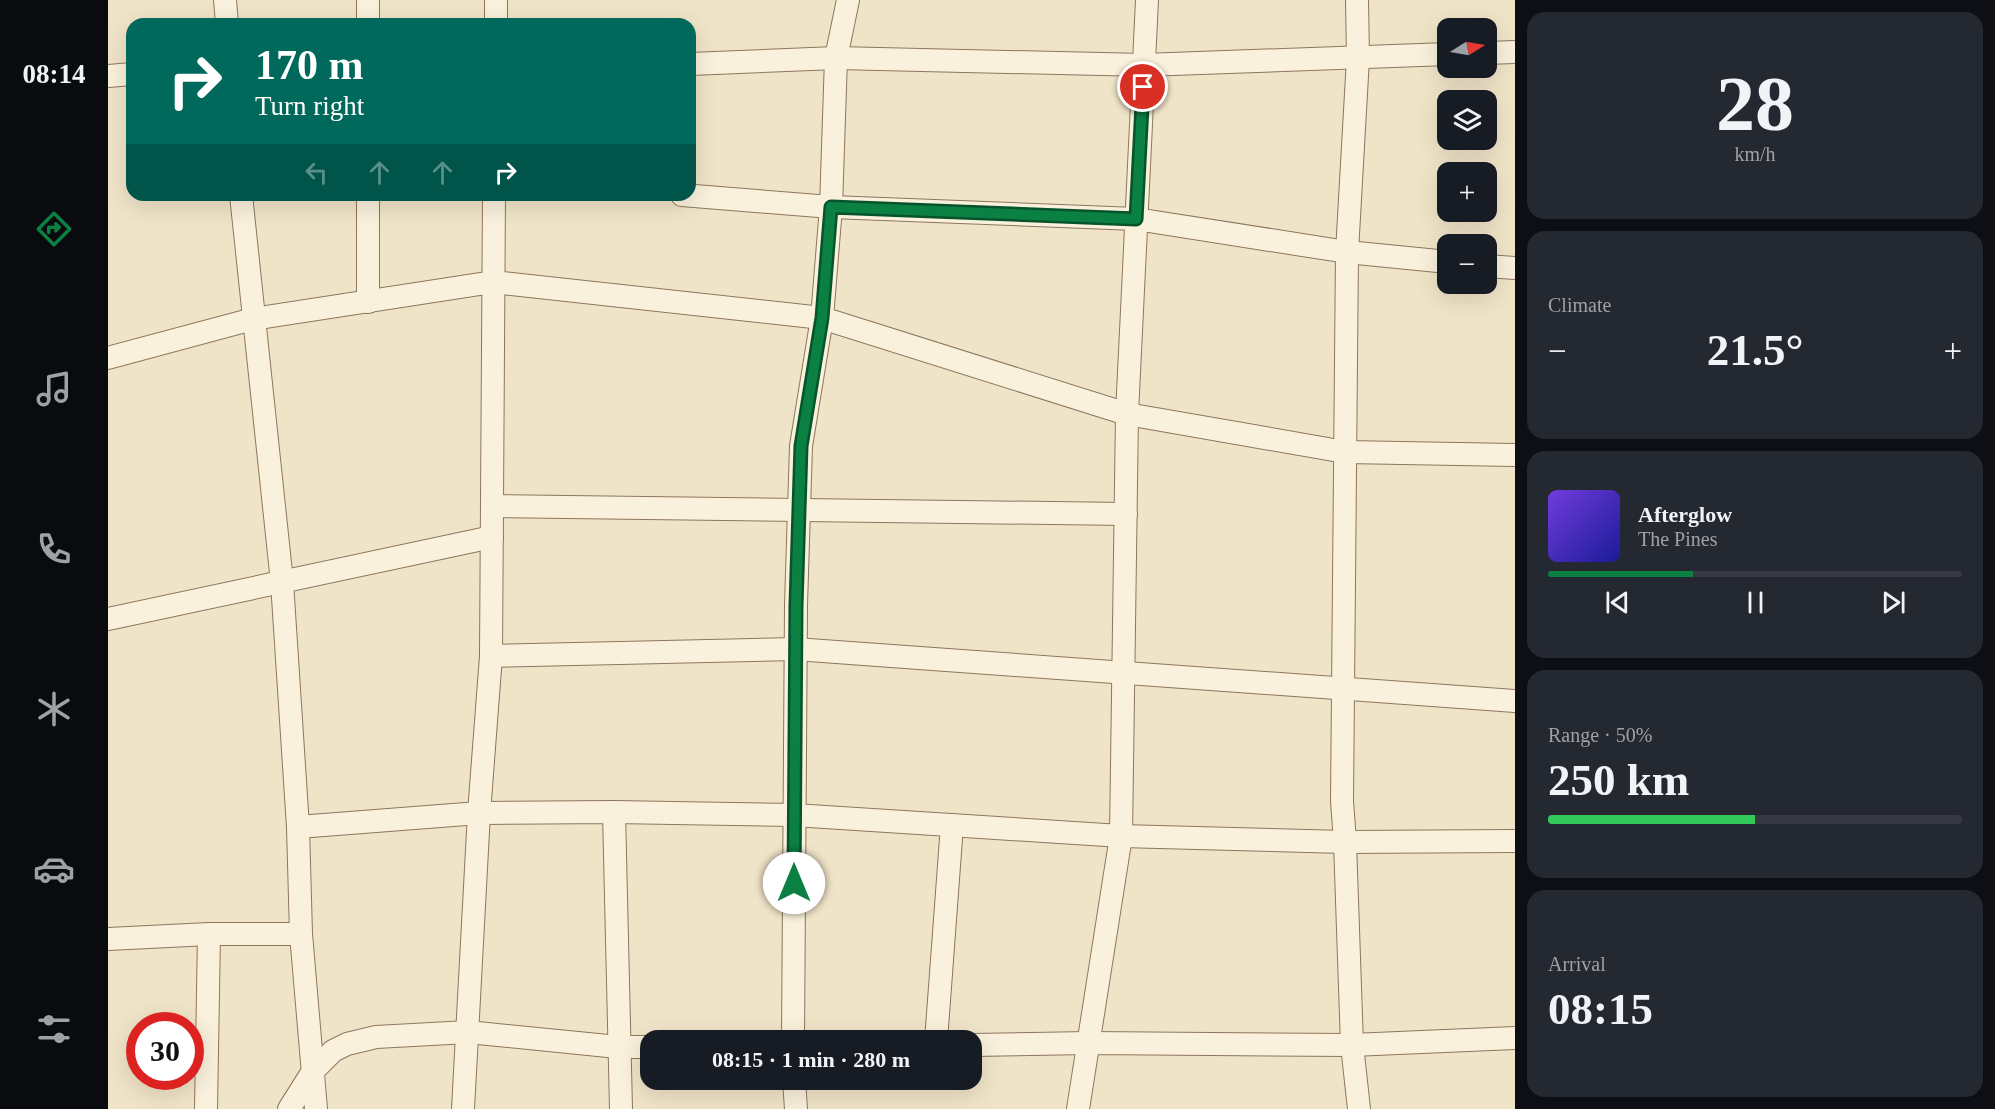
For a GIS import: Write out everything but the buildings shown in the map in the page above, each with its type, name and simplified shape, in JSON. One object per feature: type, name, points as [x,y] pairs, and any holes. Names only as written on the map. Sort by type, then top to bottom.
[{"type":"street","points":[[225,0],[226,18]]},
{"type":"street","points":[[368,0],[368,18]]},
{"type":"street","points":[[496,0],[496,18]]},
{"type":"street","points":[[793,1030],[795,649],[801,446],[822,318],[831,207],[836,58],[848,0]]},
{"type":"street","points":[[1078,1109],[1121,836],[1128,414],[1147,0]]},
{"type":"street","points":[[1357,0],[1358,58],[1347,252],[1342,801],[1352,1045],[1359,1109]]},
{"type":"street","points":[[1497,53],[1515,53]]},
{"type":"street","points":[[696,64],[836,58],[1144,65],[1437,54]]},
{"type":"street","points":[[108,76],[126,74]]},
{"type":"street","points":[[696,196],[831,207],[1136,219],[1347,252],[1437,261]]},
{"type":"street","points":[[242,201],[282,582],[298,827],[301,933],[316,1109]]},
{"type":"street","points":[[368,201],[368,302]]},
{"type":"street","points":[[463,1109],[479,813],[491,656],[494,201]]},
{"type":"street","points":[[1497,267],[1515,268]]},
{"type":"street","points":[[108,358],[253,319],[493,282],[822,318],[1128,414],[1345,452],[1515,455]]},
{"type":"street","points":[[492,506],[1126,514]]},
{"type":"street","points":[[108,619],[492,537]]},
{"type":"street","points":[[491,656],[795,649],[1515,701]]},
{"type":"street","points":[[298,827],[479,813],[614,812],[794,815],[1121,836],[1345,842],[1515,841]]},
{"type":"street","points":[[614,812],[621,1109]]},
{"type":"street","points":[[937,1030],[952,825]]},
{"type":"street","points":[[108,939],[209,934],[301,933]]},
{"type":"street","points":[[206,1109],[209,934]]},
{"type":"street","points":[[290,1109],[313,1071],[333,1051],[347,1044],[376,1037],[468,1032],[618,1047],[640,1047]]},
{"type":"street","points":[[982,1045],[1089,1042],[1352,1045],[1515,1038]]},
{"type":"street","points":[[794,1090],[795,1109]]},
{"type":"route","points":[[794,883],[796,605],[801,446],[822,318],[831,207],[1136,219],[1143,87]]}]
